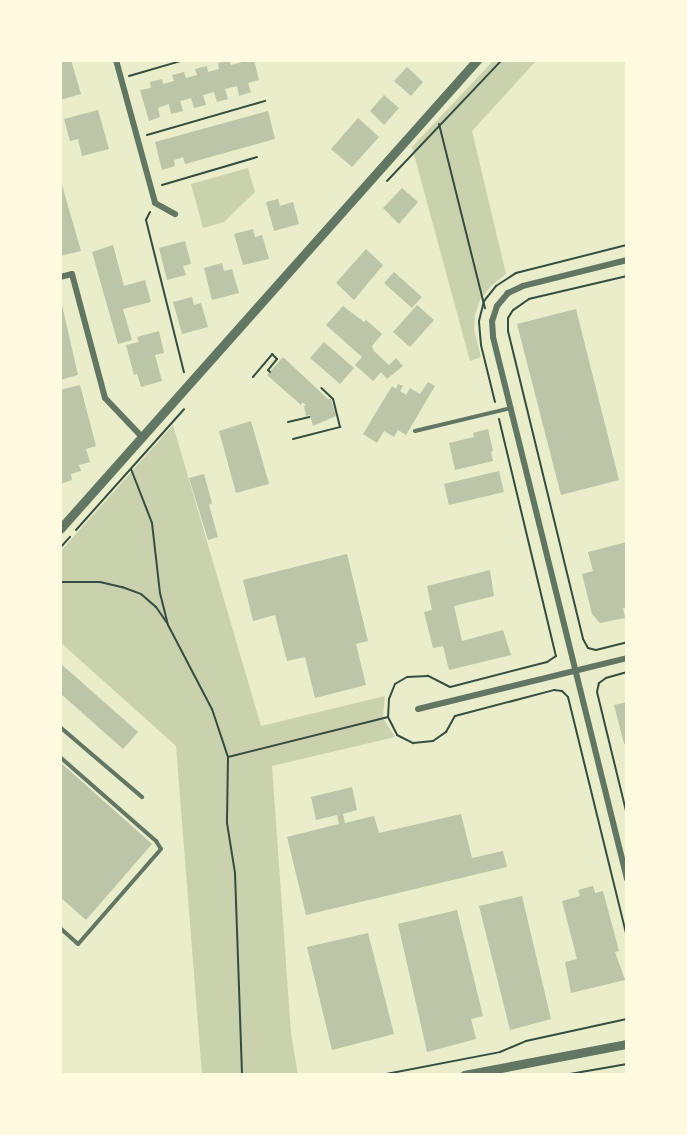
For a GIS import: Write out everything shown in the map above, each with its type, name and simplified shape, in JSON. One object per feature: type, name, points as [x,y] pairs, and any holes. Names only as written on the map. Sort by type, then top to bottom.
[{"type":"street","points":[[116,60],[155,203],[174,214]]},
{"type":"street","points":[[60,529],[477,60]]},
{"type":"street","points":[[627,260],[523,286],[508,293],[497,306],[492,321],[493,337],[627,879]]},
{"type":"street","points":[[60,277],[72,274],[105,398],[142,437]]},
{"type":"street","points":[[418,709],[627,658]]},
{"type":"street","points":[[464,1075],[627,1044]]},
{"type":"lane","points":[[415,431],[511,408]]},
{"type":"lane","points":[[60,727],[141,797]]},
{"type":"lane","points":[[60,757],[156,841],[161,849],[78,944],[60,928]]},
{"type":"path","points":[[121,78],[184,60]]},
{"type":"path","points":[[383,185],[502,60]]},
{"type":"path","points":[[137,138],[265,101]]},
{"type":"path","points":[[439,124],[486,310]]},
{"type":"path","points":[[151,188],[257,157]]},
{"type":"path","points":[[155,203],[146,220],[188,386]]},
{"type":"path","points":[[627,245],[516,273],[496,286],[484,301],[479,321],[481,345],[556,656],[547,662],[450,687],[428,676],[407,677],[395,684],[389,699],[388,717],[397,735],[413,743],[432,741],[446,732],[455,716],[554,690],[562,691],[568,697],[627,937]]},
{"type":"path","points":[[627,276],[529,299],[513,310],[508,318],[508,332],[583,639],[588,648],[596,650],[627,642]]},
{"type":"path","points":[[253,377],[272,354],[277,359],[268,370],[270,372]]},
{"type":"path","points":[[293,439],[340,427],[333,399],[321,388]]},
{"type":"path","points":[[60,548],[184,409]]},
{"type":"path","points":[[288,422],[309,417]]},
{"type":"path","points":[[131,469],[152,523],[160,593],[168,625]]},
{"type":"path","points":[[60,582],[100,582],[141,594],[156,607],[168,625],[212,709],[228,757],[226,823],[235,873],[242,1075]]},
{"type":"path","points":[[627,672],[606,678],[599,683],[597,692],[627,815]]},
{"type":"path","points":[[228,757],[388,717]]},
{"type":"path","points":[[381,1075],[500,1052],[526,1041],[627,1019]]},
{"type":"path","points":[[564,1075],[627,1064]]},
{"type":"green space","points":[[494,60],[537,60],[472,131],[506,274],[492,285],[480,300],[475,315],[474,330],[481,357],[470,361],[412,147]]},
{"type":"green space","points":[[248,168],[255,192],[224,222],[203,228],[191,184]]},
{"type":"green space","points":[[173,425],[261,726],[385,696],[383,718],[395,737],[272,766],[291,1033],[298,1075],[202,1075],[176,746],[60,642],[60,552]]},
{"type":"building","points":[[60,60],[71,60],[81,94],[60,100]]},
{"type":"building","points":[[229,60],[231,65],[242,62],[241,60],[254,60],[259,80],[248,83],[251,92],[239,96],[237,86],[225,89],[228,99],[217,102],[214,92],[203,95],[206,105],[194,108],[191,98],[180,101],[183,111],[171,114],[169,104],[158,108],[160,117],[149,121],[140,90],[151,88],[150,82],[162,79],[163,84],[174,81],[172,75],[184,72],[186,78],[197,75],[195,69],[207,66],[208,72],[219,69],[218,63]]},
{"type":"building","points":[[407,67],[423,82],[411,96],[394,81]]},
{"type":"building","points":[[384,95],[399,108],[384,125],[370,111]]},
{"type":"building","points":[[98,110],[109,149],[82,156],[78,139],[70,141],[64,119]]},
{"type":"building","points":[[268,111],[275,139],[185,164],[183,157],[174,160],[175,166],[162,170],[155,142]]},
{"type":"building","points":[[358,118],[379,137],[352,167],[331,149]]},
{"type":"building","points":[[60,178],[81,251],[60,256]]},
{"type":"building","points":[[402,188],[418,202],[399,224],[383,208]]},
{"type":"building","points":[[278,199],[280,206],[293,202],[299,224],[274,231],[266,202]]},
{"type":"building","points":[[253,229],[255,237],[262,235],[269,259],[243,265],[234,234]]},
{"type":"building","points":[[185,241],[191,264],[183,266],[186,275],[167,280],[159,248]]},
{"type":"building","points":[[113,245],[124,286],[145,280],[151,302],[123,309],[132,340],[118,344],[92,252]]},
{"type":"building","points":[[366,249],[383,265],[354,300],[336,283]]},
{"type":"building","points":[[222,263],[224,271],[232,269],[239,293],[212,300],[204,268]]},
{"type":"building","points":[[394,272],[422,297],[412,308],[384,283]]},
{"type":"building","points":[[192,297],[194,305],[201,303],[208,327],[182,334],[173,302]]},
{"type":"building","points":[[62,305],[78,375],[60,380],[60,306]]},
{"type":"building","points":[[417,305],[434,320],[410,347],[393,332]]},
{"type":"building","points":[[343,306],[364,322],[366,320],[382,334],[372,346],[374,351],[389,365],[396,358],[403,366],[387,379],[381,372],[373,381],[355,365],[362,357],[326,325]]},
{"type":"building","points":[[576,309],[619,480],[561,495],[517,324]]},
{"type":"building","points":[[159,331],[164,353],[155,355],[162,381],[141,387],[137,374],[134,375],[126,345],[139,342],[137,337]]},
{"type":"building","points":[[324,342],[354,368],[340,384],[310,358]]},
{"type":"building","points":[[283,357],[328,399],[331,399],[336,416],[313,426],[310,415],[306,416],[304,406],[306,405],[302,402],[301,405],[267,375]]},
{"type":"building","points":[[428,382],[435,386],[406,435],[398,430],[394,437],[384,431],[377,443],[363,434],[392,386],[396,389],[398,384],[403,386],[400,391],[406,395],[410,388],[420,394]]},
{"type":"building","points":[[80,385],[96,446],[86,449],[90,462],[79,465],[81,471],[71,474],[72,480],[60,484],[60,390]]},
{"type":"building","points":[[251,421],[269,484],[236,493],[219,431]]},
{"type":"building","points":[[488,429],[493,461],[455,470],[449,443],[474,437],[473,433]]},
{"type":"building","points":[[499,471],[504,492],[449,505],[444,484]]},
{"type":"building","points":[[204,474],[212,503],[209,505],[218,537],[208,540],[189,478]]},
{"type":"building","points":[[627,542],[627,607],[623,608],[625,618],[600,623],[592,614],[582,574],[593,571],[588,552]]},
{"type":"building","points":[[347,554],[368,641],[356,644],[366,685],[315,698],[305,657],[287,661],[275,615],[253,621],[243,580]]},
{"type":"building","points":[[490,570],[494,596],[454,606],[462,641],[503,630],[511,655],[449,670],[443,646],[433,648],[424,612],[432,610],[427,586]]},
{"type":"building","points":[[60,663],[138,732],[123,749],[60,693]]},
{"type":"building","points":[[627,702],[627,743],[624,744],[614,705]]},
{"type":"building","points":[[60,762],[152,844],[86,920],[60,897]]},
{"type":"building","points":[[352,787],[357,810],[343,814],[345,823],[374,816],[379,833],[461,814],[472,858],[503,851],[507,867],[306,915],[287,837],[339,824],[337,815],[316,820],[311,797]]},
{"type":"building","points":[[593,886],[595,893],[603,891],[619,951],[615,952],[625,980],[571,993],[565,962],[577,959],[562,901],[580,896],[578,890]]},
{"type":"building","points":[[522,896],[551,1019],[510,1030],[479,906]]},
{"type":"building","points":[[457,910],[483,1016],[471,1019],[476,1039],[427,1052],[398,924]]},
{"type":"building","points":[[368,933],[394,1034],[332,1050],[307,947]]}]
